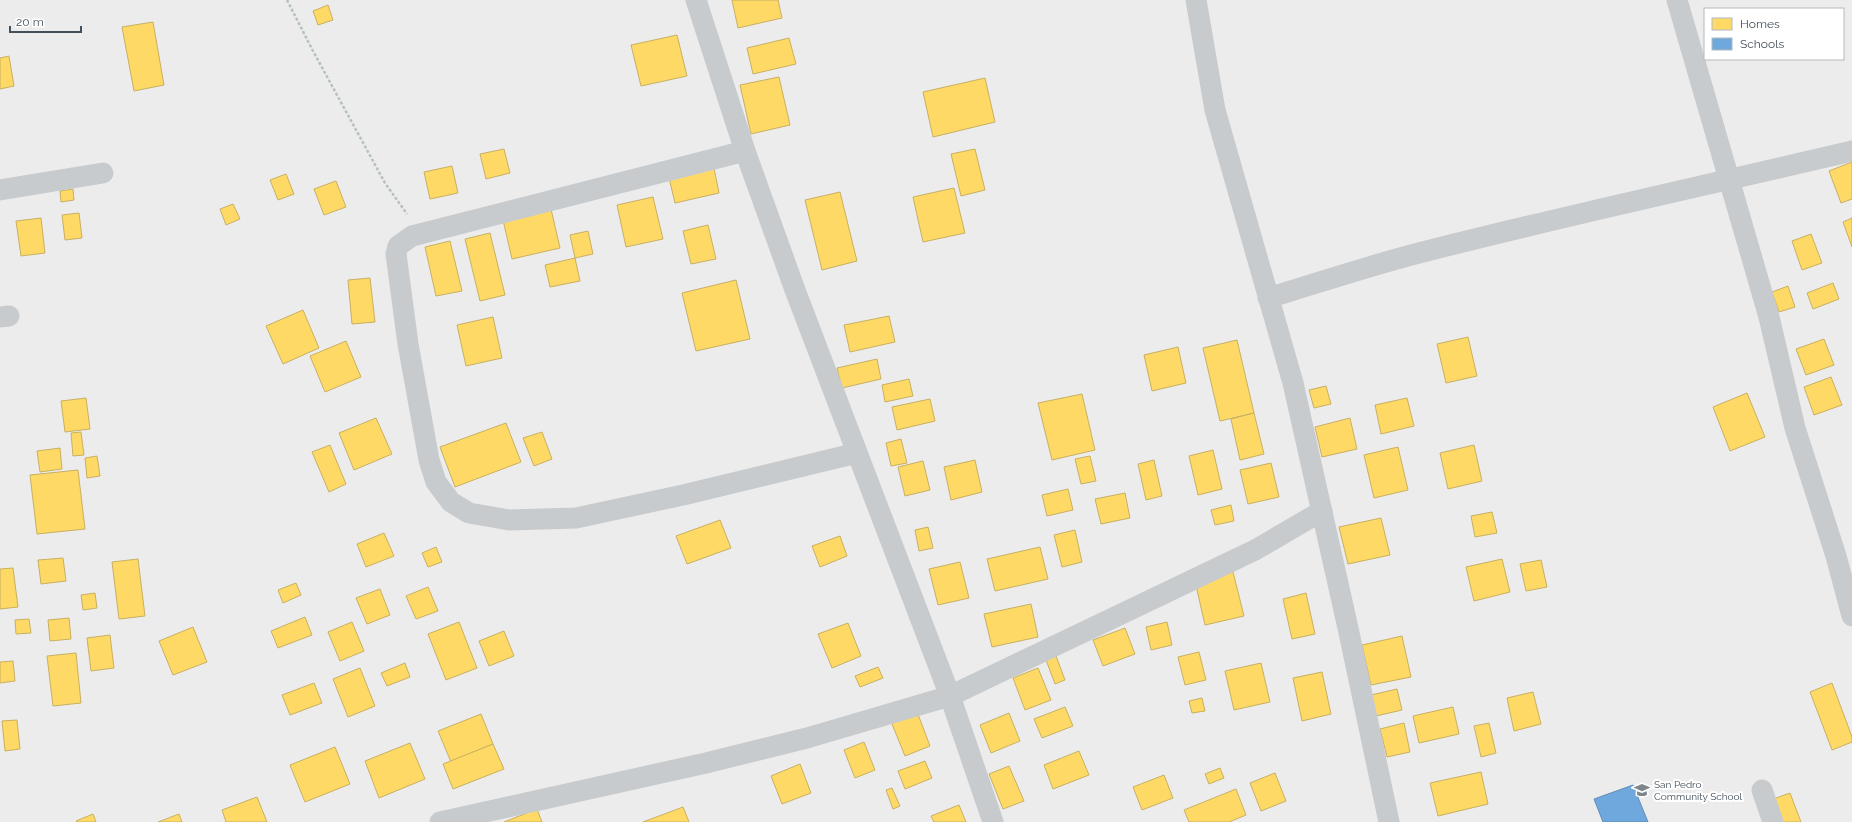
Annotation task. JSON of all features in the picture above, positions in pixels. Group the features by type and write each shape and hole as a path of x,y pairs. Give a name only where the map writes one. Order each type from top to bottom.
{"street":[{"path":"696,0 745,151 857,453 950,696 993,822"},
{"path":"1196,0 1215,110 1293,383 1389,822"},
{"path":"1677,0 1769,318 1795,428 1836,556 1852,616"},
{"path":"745,151 420,234 405,240 398,246 396,254 408,344 429,460 436,482 451,502 469,513 509,520 576,518 683,495 857,453"},
{"path":"1268,298 1417,253 1662,194 1852,151"},
{"path":"0,190 103,173"},
{"path":"440,822 706,763 807,738 950,696 1255,550 1322,511"},
{"path":"1762,790 1773,822"}],"path":[{"path":"287,0 385,183 420,234"}],"building: Homes":[{"path":"732,0 778,0 782,18 738,28"},
{"path":"328,5 333,20 318,25 313,11"},
{"path":"153,22 164,85 134,91 122,27"},
{"path":"677,35 687,76 641,86 631,45"},
{"path":"789,38 796,64 753,74 747,48"},
{"path":"9,56 14,86 0,89 0,58"},
{"path":"779,77 790,125 751,134 740,85"},
{"path":"985,78 995,122 933,137 923,92"},
{"path":"504,149 510,173 486,179 480,154"},
{"path":"975,149 985,190 961,196 951,154"},
{"path":"1852,162 1852,199 1841,203 1829,171"},
{"path":"452,166 458,193 430,199 424,172"},
{"path":"714,168 719,193 675,203 669,178"},
{"path":"286,174 294,194 278,200 270,180"},
{"path":"336,181 346,207 324,215 314,189"},
{"path":"954,188 965,233 923,242 913,197"},
{"path":"73,189 74,200 61,202 60,191"},
{"path":"840,192 857,261 822,270 805,200"},
{"path":"653,197 663,239 626,247 617,205"},
{"path":"233,204 240,219 226,225 220,209"},
{"path":"551,209 560,248 512,259 503,220"},
{"path":"79,213 82,238 65,240 62,215"},
{"path":"41,218 45,253 21,256 16,221"},
{"path":"1852,218 1852,247 1843,222"},
{"path":"708,225 716,259 691,264 683,231"},
{"path":"588,231 593,254 575,258 570,235"},
{"path":"490,233 505,295 480,301 465,239"},
{"path":"1811,234 1822,263 1802,270 1792,241"},
{"path":"450,241 462,291 436,296 425,247"},
{"path":"575,258 580,281 550,287 545,265"},
{"path":"370,278 375,322 352,324 348,280"},
{"path":"736,280 750,339 696,351 682,293"},
{"path":"1833,283 1839,299 1813,309 1807,293"},
{"path":"1788,286 1795,307 1779,312 1772,292"},
{"path":"303,310 319,348 283,364 266,326"},
{"path":"889,316 895,342 850,352 844,325"},
{"path":"493,317 502,358 466,366 457,325"},
{"path":"1468,337 1477,376 1446,383 1437,344"},
{"path":"1824,339 1834,365 1806,375 1796,349"},
{"path":"1237,340 1254,413 1220,421 1203,348"},
{"path":"346,341 361,377 325,392 310,356"},
{"path":"1178,347 1186,383 1152,391 1144,355"},
{"path":"877,359 881,379 842,388 837,368"},
{"path":"1831,377 1842,405 1814,415 1804,387"},
{"path":"909,379 913,396 885,402 882,385"},
{"path":"1326,386 1331,404 1314,408 1309,390"},
{"path":"1747,393 1765,437 1730,451 1713,407"},
{"path":"1082,394 1095,450 1052,460 1038,403"},
{"path":"86,398 90,429 65,432 61,401"},
{"path":"1407,398 1414,426 1381,434 1375,405"},
{"path":"930,399 935,421 897,430 892,407"},
{"path":"1254,413 1264,454 1240,460 1231,419"},
{"path":"376,418 392,454 354,470 339,433"},
{"path":"1350,418 1357,449 1322,457 1315,427"},
{"path":"506,423 521,462 455,487 440,447"},
{"path":"81,432 84,455 73,456 71,433"},
{"path":"542,432 552,459 534,466 523,438"},
{"path":"901,439 907,463 891,466 886,443"},
{"path":"330,445 346,484 329,492 312,452"},
{"path":"1474,445 1482,481 1448,489 1440,453"},
{"path":"1398,447 1408,490 1374,498 1364,455"},
{"path":"60,448 62,469 40,472 37,451"},
{"path":"1213,450 1222,489 1198,495 1189,456"},
{"path":"97,456 100,476 87,478 85,458"},
{"path":"1090,456 1096,481 1081,484 1075,459"},
{"path":"975,460 982,492 951,500 944,467"},
{"path":"1154,460 1162,496 1146,500 1138,464"},
{"path":"923,461 930,490 905,496 898,467"},
{"path":"1271,463 1279,497 1248,504 1240,470"},
{"path":"78,470 85,529 37,534 30,475"},
{"path":"1068,489 1073,510 1047,516 1042,495"},
{"path":"1125,493 1130,518 1101,524 1095,499"},
{"path":"1231,505 1234,521 1215,525 1211,510"},
{"path":"1492,512 1497,533 1475,537 1471,516"},
{"path":"1381,518 1390,555 1348,564 1339,527"},
{"path":"720,520 731,548 687,564 676,536"},
{"path":"928,527 933,548 919,551 915,530"},
{"path":"1075,530 1082,562 1062,567 1054,535"},
{"path":"384,533 394,556 366,567 357,544"},
{"path":"840,536 847,556 820,567 812,546"},
{"path":"436,547 442,562 428,567 422,553"},
{"path":"1040,547 1048,579 995,591 987,559"},
{"path":"63,558 66,581 41,584 38,560"},
{"path":"138,559 145,616 119,619 112,562"},
{"path":"1502,559 1510,592 1474,601 1466,567"},
{"path":"1541,560 1547,587 1526,591 1520,564"},
{"path":"960,562 969,598 938,605 929,569"},
{"path":"13,568 18,607 0,609 0,569"},
{"path":"1233,572 1244,616 1205,625 1195,581"},
{"path":"296,583 301,595 283,603 278,590"},
{"path":"428,587 438,611 416,619 406,596"},
{"path":"380,589 390,615 367,624 356,598"},
{"path":"95,593 97,608 83,610 81,595"},
{"path":"1306,593 1315,634 1292,639 1283,599"},
{"path":"1031,604 1038,637 992,647 984,614"},
{"path":"305,617 312,635 278,648 271,631"},
{"path":"69,618 71,639 50,641 48,620"},
{"path":"29,619 31,633 16,634 15,620"},
{"path":"352,622 364,651 340,661 328,632"},
{"path":"459,622 477,668 446,680 428,634"},
{"path":"1167,622 1172,645 1151,650 1146,627"},
{"path":"848,623 861,656 832,668 818,634"},
{"path":"193,627 207,662 173,675 159,641"},
{"path":"1125,628 1135,654 1103,666 1093,640"},
{"path":"504,631 514,656 489,666 479,641"},
{"path":"110,635 114,668 91,671 87,638"},
{"path":"1402,636 1411,677 1371,685 1362,645"},
{"path":"1199,652 1206,680 1185,685 1178,657"},
{"path":"76,653 81,703 53,706 47,656"},
{"path":"1056,656 1065,680 1055,684 1046,660"},
{"path":"13,661 15,681 0,683 0,662"},
{"path":"405,663 410,677 387,686 381,673"},
{"path":"1261,663 1270,702 1234,710 1225,671"},
{"path":"878,667 883,678 860,687 855,676"},
{"path":"360,668 375,706 348,717 333,679"},
{"path":"1038,668 1051,700 1025,710 1013,678"},
{"path":"1322,672 1331,714 1302,721 1293,678"},
{"path":"314,683 322,703 290,715 282,695"},
{"path":"1832,683 1852,737 1852,742 1832,750 1810,692"},
{"path":"1397,689 1402,710 1376,716 1371,695"},
{"path":"1533,692 1541,724 1514,731 1507,698"},
{"path":"1202,698 1205,711 1192,713 1189,701"},
{"path":"1065,707 1073,726 1042,738 1034,719"},
{"path":"1453,707 1459,734 1419,743 1413,716"},
{"path":"916,709 930,746 905,756 890,719"},
{"path":"1009,713 1020,741 991,753 980,725"},
{"path":"481,714 493,744 451,762 438,731"},
{"path":"17,720 20,749 5,751 2,721"},
{"path":"1404,723 1410,752 1387,757 1380,729"},
{"path":"1489,723 1496,753 1481,757 1474,726"},
{"path":"864,742 875,770 855,778 844,750"},
{"path":"410,743 425,779 379,798 365,761"},
{"path":"493,744 504,769 453,789 443,764"},
{"path":"335,747 350,784 305,802 290,765"},
{"path":"1079,751 1089,775 1053,789 1044,765"},
{"path":"925,761 932,778 905,789 898,771"},
{"path":"800,764 811,793 782,804 771,776"},
{"path":"1009,766 1024,801 1003,809 989,774"},
{"path":"1220,768 1224,778 1209,784 1205,774"},
{"path":"1481,772 1488,804 1438,816 1430,783"},
{"path":"1275,773 1286,801 1261,811 1250,783"},
{"path":"1164,775 1173,798 1142,810 1133,787"},
{"path":"892,788 900,806 893,809 886,790"},
{"path":"1236,789 1246,815 1229,822 1189,822 1184,810"},
{"path":"1790,793 1801,822 1776,822 1768,801"},
{"path":"257,797 267,822 226,822 222,810"},
{"path":"959,805 966,822 934,822 931,816"},
{"path":"683,807 689,822 643,822"},
{"path":"537,809 542,822 504,822"},
{"path":"93,814 96,822 76,821"},
{"path":"179,814 182,822 158,822"}],"building: Schools":[{"path":"1633,785 1648,822 1603,822 1594,799"}],"place":[{"name":"San Pedro Community School","path":"1642,790"}]}
